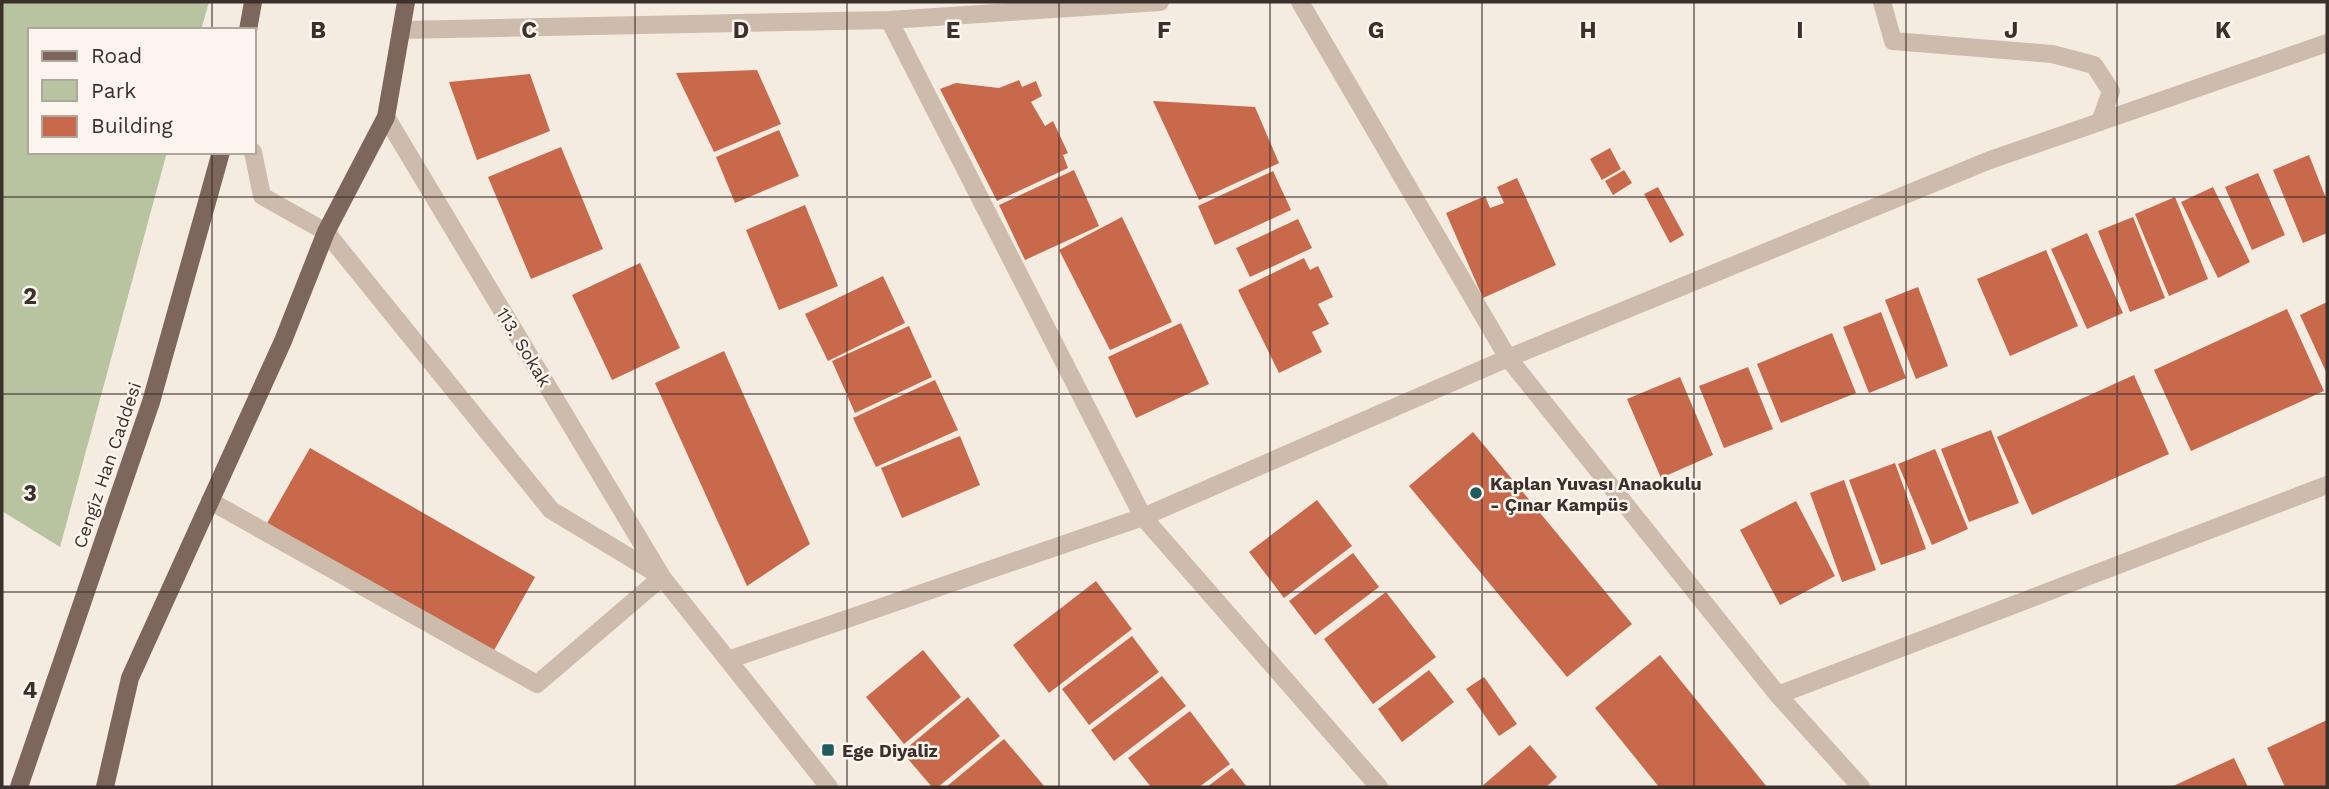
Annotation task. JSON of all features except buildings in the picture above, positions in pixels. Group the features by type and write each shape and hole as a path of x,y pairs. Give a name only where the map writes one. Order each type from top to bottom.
{"main road":[{"path":"248,28 253,2"},
{"path":"105,787 130,678 283,341 326,232 386,117 406,2"},
{"name":"Cengiz Han Caddesi","path":"19,787 152,401 220,154"}],"street":[{"path":"401,30 889,20 1160,2"},
{"path":"1300,2 1508,358 1778,695 1861,787"},
{"path":"1882,2 1894,41 2052,54 2094,65 2111,91 2101,122"},
{"path":"889,20 1143,517 1379,787"},
{"path":"728,660 1143,517 1508,358 1990,160 2327,43"},
{"name":"113. Sokak","path":"386,117 662,577 828,787"},
{"path":"253,154 262,196 326,232"},
{"name":"113. Sokak","path":"326,232 551,510 662,577"},
{"path":"1778,695 2327,485"},
{"path":"210,501 537,684 662,577"}],"green space":[{"path":"2,2 209,2 202,28 28,28 28,154 166,154 60,547 2,511"}],"place":[{"name":"Kaplan Yuvası Anaokulu - Çınar Kampüs","path":"1476,493"},
{"name":"Ege Diyaliz","path":"828,750"}]}
